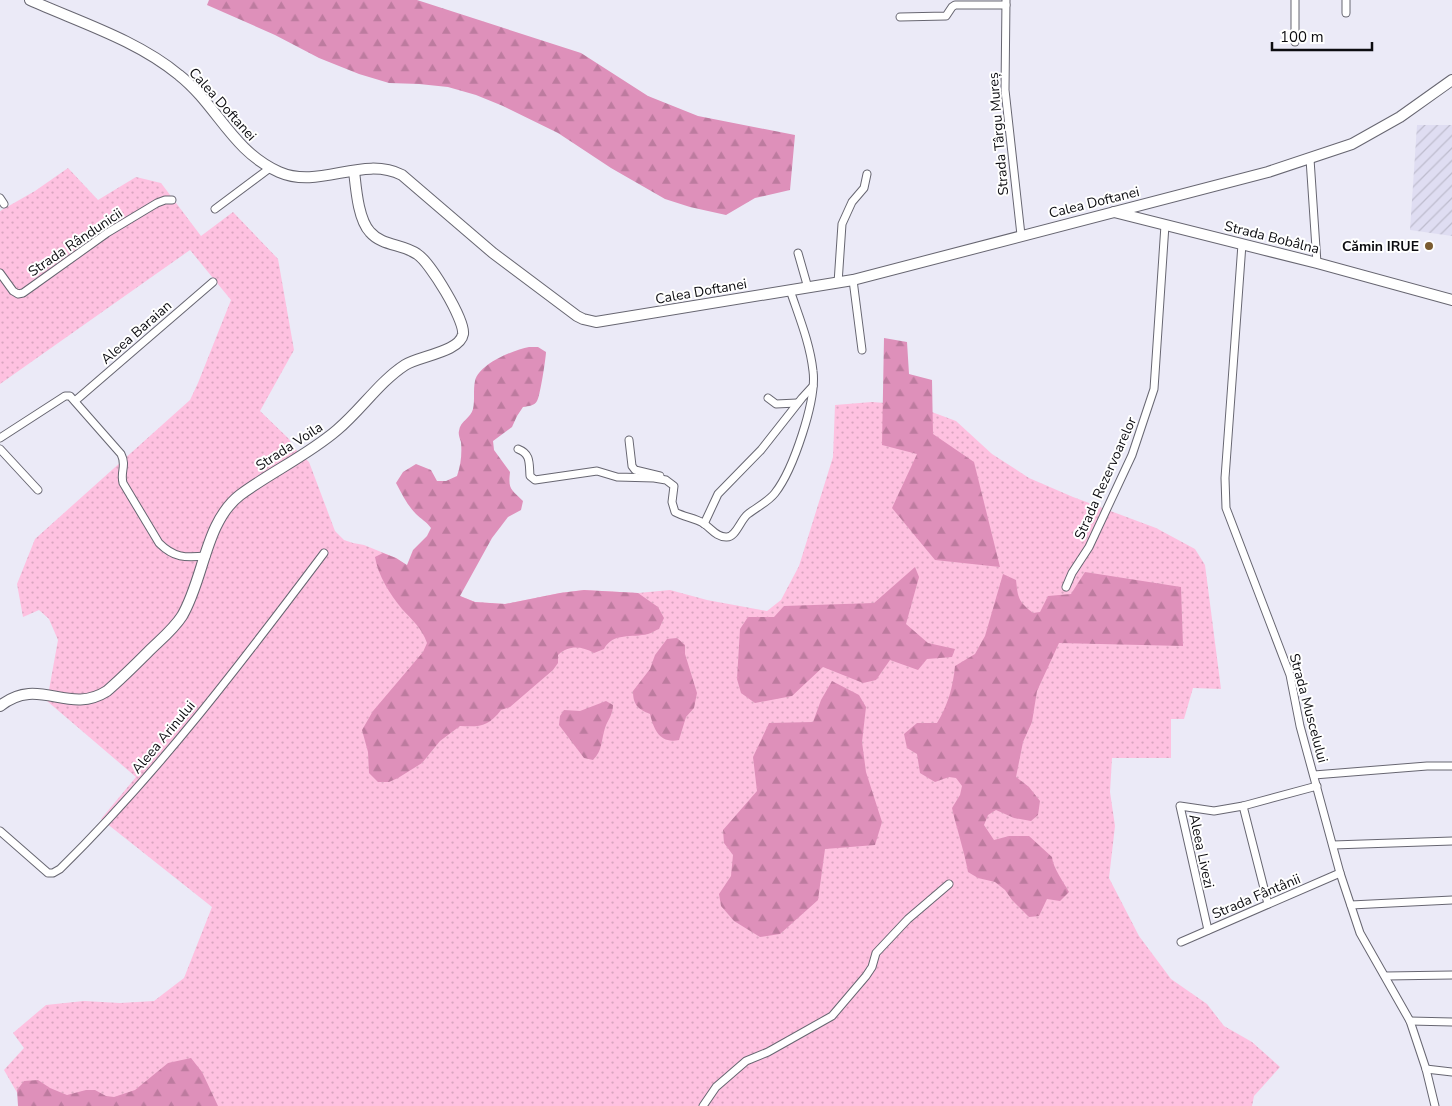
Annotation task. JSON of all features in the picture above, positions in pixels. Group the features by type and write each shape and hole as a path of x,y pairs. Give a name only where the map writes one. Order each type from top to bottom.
{"main road":[{"name":"Calea Doftanei","path":"30,0 128,43 168,66 194,89 240,145 270,168 287,175 306,178 369,168 383,168 402,175 493,253 560,304 584,320 596,322 852,280 1268,172 1352,144 1400,117 1452,80"},
{"name":"Strada Voila","path":"1,704 28,693 77,700 99,696 107,690 170,631 182,616 220,517 230,503 336,431 382,384 407,364 449,349 461,339 463,328 460,318 424,259 413,251 378,238 366,227 354,171"},
{"name":"Strada Bobâlna","path":"1113,212 1317,263 1452,300"}],"street":[{"path":"1295,0 1295,42"},
{"path":"1346,0 1346,13"},
{"path":"900,17 946,16 955,5 1006,2"},
{"name":"Strada Târgu Mureș","path":"1006,2 1005,90 1021,235"},
{"path":"1310,159 1317,263"},
{"path":"215,208 270,168"},
{"path":"838,283 842,224 852,202 864,188 867,174"},
{"name":"Strada Rândunicii","path":"0,273 13,291 18,294 23,293 107,233 157,203 172,200"},
{"name":"Strada Rezervoarelor","path":"1066,587 1072,573 1089,547 1132,455 1154,389 1165,224"},
{"name":"Strada Muscelului","path":"1242,244 1225,478 1226,508 1290,675 1300,726 1340,873 1360,933 1410,1021 1426,1070 1435,1106"},
{"path":"798,253 808,288"},
{"path":"852,280 862,350"},
{"name":"Aleea Baraian","path":"75,401 213,282"},
{"path":"629,440 632,466 635,470 658,475 674,486 672,502 675,512 704,524 720,536 732,536 745,516 766,502 784,479 810,407 813,386 812,360 790,290"},
{"path":"704,524 718,494 761,450 813,386"},
{"path":"0,438 65,396 70,396 120,454 125,463 122,474 123,483 159,543 167,551 176,555 206,556"},
{"path":"768,398 776,404 798,403"},
{"path":"0,449 38,490"},
{"path":"518,449 524,451 529,457 530,476 535,480 596,471 617,477 666,480"},
{"name":"Aleea Arinului","path":"0,831 48,873 53,874 60,869 159,762 249,651 324,553"},
{"path":"1314,775 1427,766 1452,766"},
{"path":"1268,904 1243,806 1317,786"},
{"name":"Aleea Livezi","path":"1208,930 1180,806 1214,811 1243,806"},
{"path":"1333,845 1452,841"},
{"name":"Strada Fântânii","path":"1181,942 1340,873"},
{"path":"703,1106 716,1087 746,1061 768,1052 832,1016 866,976 872,967 876,953 908,919 949,884"},
{"path":"1351,905 1452,900"},
{"path":"1386,976 1452,974"},
{"path":"1410,1021 1452,1022"},
{"path":"1426,1070 1452,1072"}],"shaded area":[{"path":"1417,125 1452,125 1452,236 1410,230"},
{"path":"68,168 98,200 136,177 161,183 201,236 233,212 278,259 294,350 260,411 289,439 294,448 309,462 335,531 344,540 364,545 396,558 445,590 475,602 505,604 584,590 638,593 670,590 707,600 767,611 781,600 799,566 833,457 835,405 872,402 913,405 956,421 992,454 1029,478 1073,497 1156,528 1195,549 1205,565 1221,689 1193,688 1184,719 1171,719 1171,758 1112,758 1110,792 1115,826 1109,878 1139,936 1171,979 1207,1004 1224,1026 1252,1042 1280,1067 1254,1096 1252,1106 23,1106 4,1070 24,1048 13,1033 46,1005 84,1001 120,1003 154,1001 184,978 212,907 101,819 136,777 47,701 58,640 49,619 39,610 23,617 17,584 35,539 190,400 231,300 190,250 0,384 0,211 35,191"}],"green space":[{"path":"209,0 417,0 581,53 648,96 698,116 795,135 790,190 755,198 726,215 665,199 611,168 558,133 503,106 476,95 448,87 389,83 359,74 319,58 275,35 207,5"},
{"path":"884,338 907,342 909,374 932,380 933,434 974,462 1000,567 935,560 892,508 917,454 882,445"},
{"path":"538,347 546,352 538,398 533,405 523,407 512,427 493,441 494,450 510,472 511,489 523,501 521,510 508,517 492,538 460,596 475,602 505,604 584,590 638,593 658,607 664,618 659,629 648,634 612,640 604,649 594,653 584,649 566,649 558,655 558,663 553,670 510,707 501,710 488,723 478,726 460,726 440,741 422,763 389,782 378,782 369,773 368,752 362,730 373,711 423,652 427,643 420,629 389,591 379,571 375,557 383,553 407,565 413,550 427,536 431,528 410,507 396,483 403,472 416,464 431,470 437,481 446,481 457,476 461,455 459,431 461,425 473,409 474,384 478,375 497,359 514,351"},
{"path":"915,567 919,577 906,624 928,643 955,649 952,657 927,659 918,670 890,660 876,680 863,683 823,667 792,696 755,703 741,693 737,679 740,629 748,617 774,617 784,606 874,603"},
{"path":"1085,572 1181,587 1183,646 1059,643 1037,691 1032,722 1023,742 1016,777 1029,787 1040,801 1038,815 1031,821 1014,818 996,810 988,815 984,825 994,840 1009,836 1029,836 1052,857 1056,870 1069,892 1060,901 1047,899 1039,916 1029,917 1005,890 995,882 978,878 968,872 952,808 960,795 962,786 956,778 949,777 935,782 920,773 917,754 907,748 904,734 917,723 937,723 949,696 955,666 975,654 985,636 1003,574 1016,580 1020,599 1033,613 1040,612 1048,596 1071,594"},
{"path":"677,638 685,645 685,654 697,693 694,708 686,717 679,740 672,741 663,738 659,734 650,714 639,708 635,703 633,691 650,669 655,655 667,639"},
{"path":"832,681 859,695 866,707 862,742 866,772 882,822 875,845 825,849 818,900 780,934 760,937 734,921 721,906 719,894 731,876 733,855 724,843 723,830 757,791 753,757 769,723 813,722 821,700"},
{"path":"606,701 613,705 613,708 605,728 600,749 593,760 584,758 559,725 560,716 564,710 580,711"},
{"path":"191,1058 202,1072 218,1106 18,1106 17,1090 24,1081 38,1080 50,1088 67,1095 86,1090 95,1090 106,1096 114,1097 135,1090 168,1063"}],"place":[{"name":"Cămin IRUE","path":"1429,246"}]}
